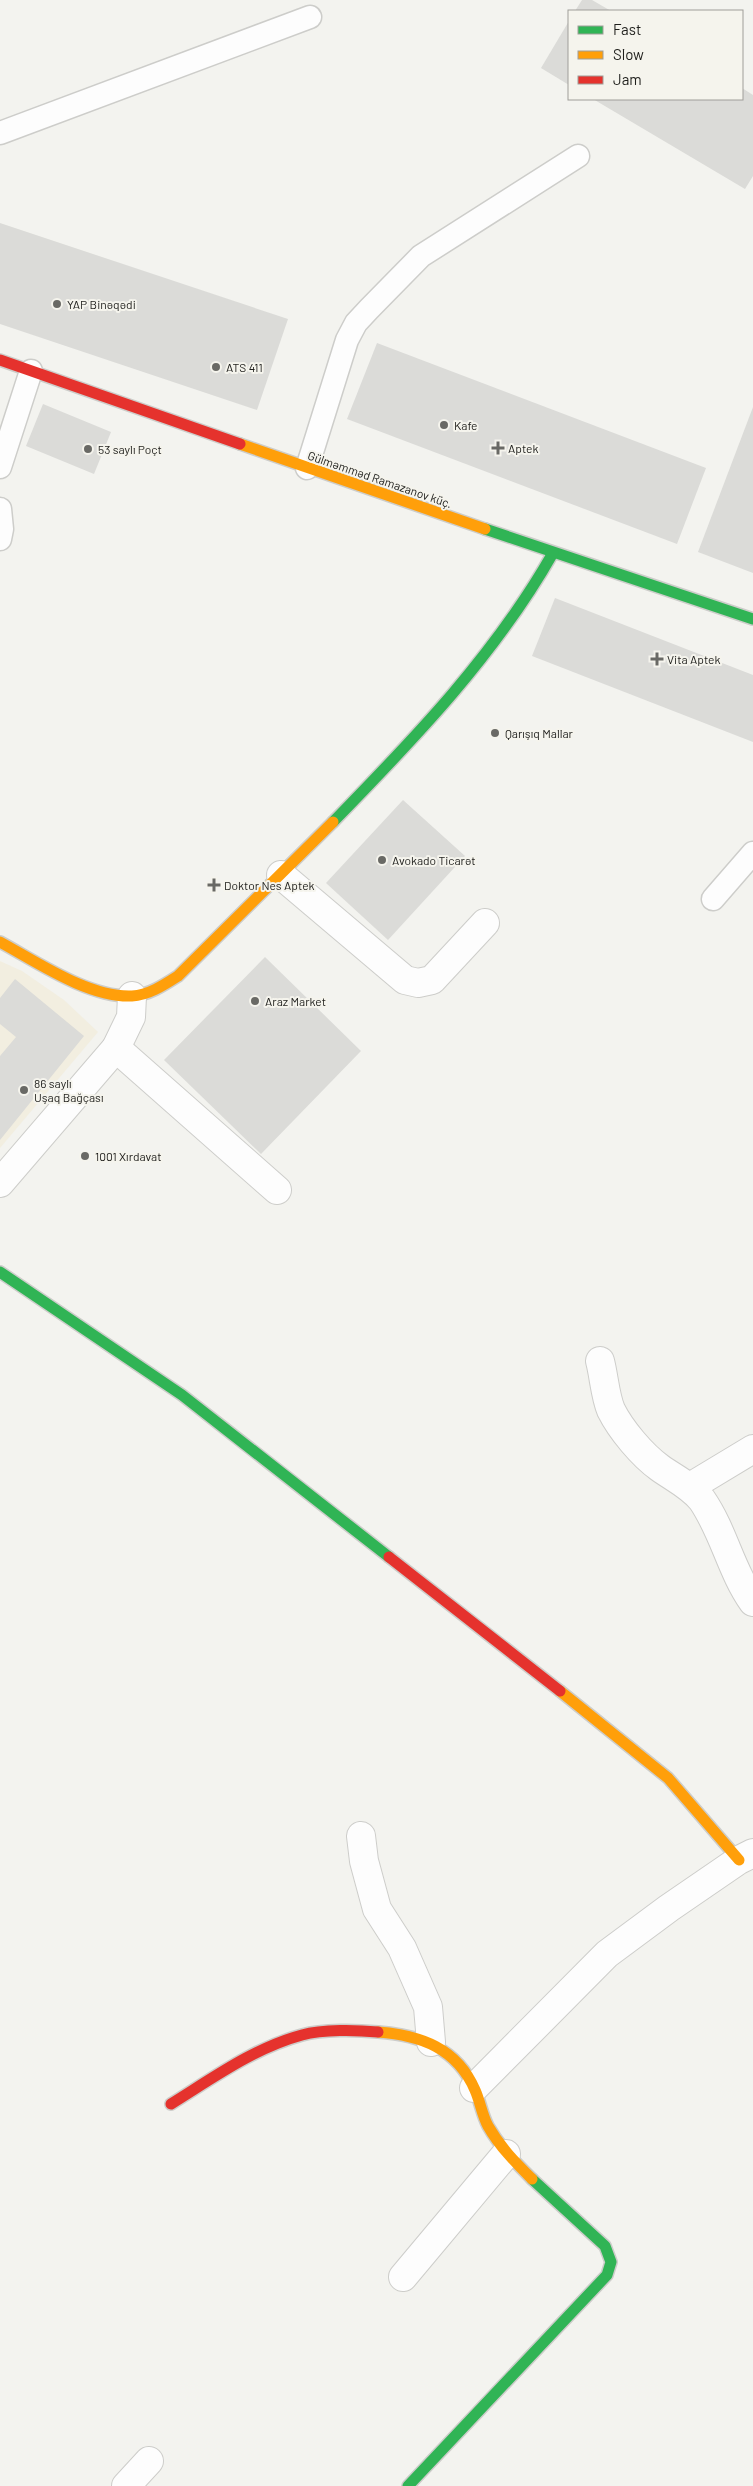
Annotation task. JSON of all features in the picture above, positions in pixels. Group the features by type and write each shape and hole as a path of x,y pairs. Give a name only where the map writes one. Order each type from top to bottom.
{"street":[{"name":"Gülməmməd Ramazanov küç.","path":"0,360 553,553 753,619"},
{"path":"0,942 87,986 112,994 132,996 160,988 178,976 281,876 427,725 493,646 528,595 553,553"},
{"path":"281,876 405,980 418,983 432,980 484,923"},
{"path":"0,1183 116,1048 131,1017 132,996"},
{"path":"116,1048 277,1190"},
{"path":"0,1272 182,1395 624,1741 668,1778 746,1856 607,1954 474,2088"},
{"path":"600,1362 611,1409 630,1438 658,1466 690,1487 701,1499 714,1520 732,1566 753,1602"},
{"path":"690,1487 753,1449"},
{"path":"361,1836 364,1861 377,1909 402,1948 428,2007 431,2042"},
{"path":"171,2104 257,2051 304,2034 361,2030 407,2034 431,2042 460,2066 474,2088 487,2124 506,2154 605,2246 611,2262 607,2275 408,2486"},
{"path":"403,2277 506,2154"},
{"path":"126,2486 149,2461"}],"lane":[{"path":"0,133 310,17"},
{"path":"307,468 347,340 356,323 421,256 578,156"},
{"path":"0,467 31,372"},
{"path":"0,509 2,529 0,539"},
{"path":"713,898 753,854"}],"shaded area":[{"name":"86 saylı Uşaq Bağçası","path":"0,961 22,971 64,1000 98,1032 0,1148"}],"building":[{"path":"582,0 592,0 609,10 576,10"},
{"path":"568,23 568,84 541,68"},
{"path":"743,89 753,95 753,176 745,189 595,100 743,100"},
{"path":"0,223 288,319 257,410 0,324"},
{"path":"377,343 706,468 677,544 347,419"},
{"path":"43,404 111,432 94,474 26,446"},
{"path":"753,407 753,573 698,552"},
{"path":"555,598 753,675 753,742 532,656"},
{"path":"403,800 465,856 388,940 326,883"},
{"path":"265,957 361,1051 261,1154 164,1060"},
{"name":"86 saylı Uşaq Bağçası","path":"15,979 84,1036 0,1140 0,1056 16,1037 0,1024 0,998"}],"traffic: fast":[{"path":"485,529 753,619"},
{"path":"333,822 394,759 480,661 506,626 553,553"},
{"path":"0,1272 182,1395 389,1557"},
{"path":"408,2486 607,2275 611,2262 605,2246 532,2179"}],"traffic: slow":[{"path":"240,444 485,529"},
{"path":"0,942 64,977 98,991 132,996 150,992 178,976 333,822"},
{"path":"560,1691 668,1778 739,1860"},
{"path":"378,2032 408,2036 436,2046 458,2064 475,2090 486,2122 493,2134 508,2154 532,2179"}],"traffic: jam":[{"path":"0,360 240,444"},
{"path":"389,1557 560,1691"},
{"path":"171,2104 234,2065 284,2041 302,2035 330,2031 378,2032"}],"place":[{"name":"YAP Binəqədi","path":"57,304"},
{"name":"ATS 411","path":"216,367"},
{"name":"Kafe","path":"444,425"},
{"name":"Aptek","path":"498,448"},
{"name":"53 saylı Poçt","path":"88,449"},
{"name":"Vita Aptek","path":"657,659"},
{"name":"Qarışıq Mallar","path":"495,733"},
{"name":"Avokado Ticarət","path":"382,860"},
{"name":"Doktor Nes Aptek","path":"214,885"},
{"name":"Araz Market","path":"255,1001"},
{"name":"86 saylı Uşaq Bağçası","path":"24,1090"},
{"name":"1001 Xırdavat","path":"85,1156"}]}
